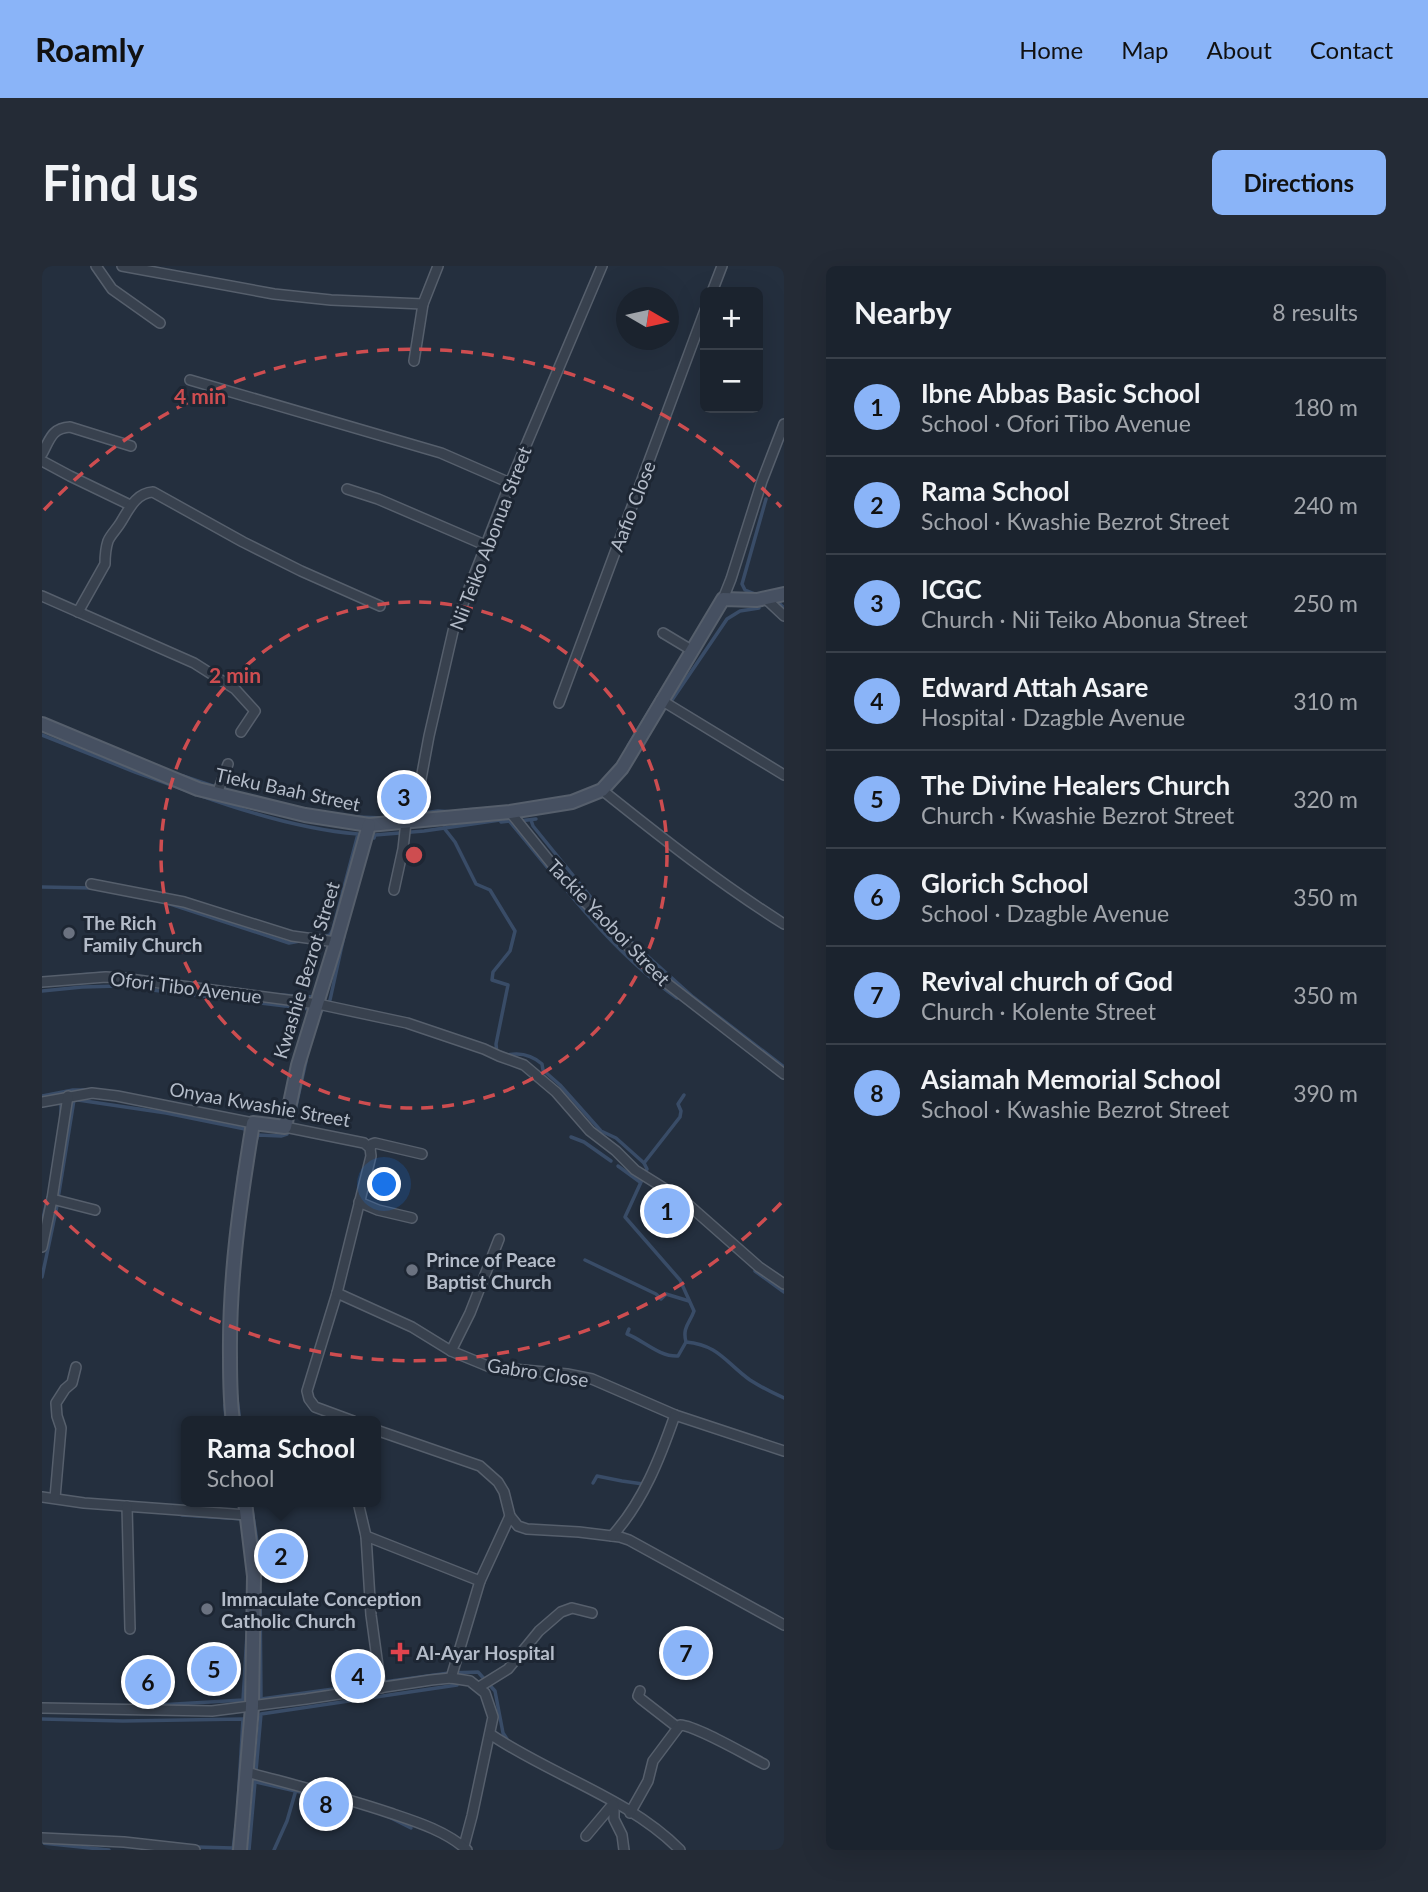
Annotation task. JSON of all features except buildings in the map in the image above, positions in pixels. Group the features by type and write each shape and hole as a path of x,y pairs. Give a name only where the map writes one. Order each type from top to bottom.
{"street":[{"path":"96,266 112,289 160,323"},
{"path":"122,266 274,294 331,300 423,304"},
{"path":"414,361 423,304 438,266"},
{"name":"Nii Teiko Abonua Street","path":"394,890 454,627 510,483 602,266"},
{"path":"714,287 722,266"},
{"name":"Aafio Close","path":"559,703 700,323"},
{"path":"190,380 441,453 510,483"},
{"path":"784,424 723,599 766,599 784,594"},
{"path":"42,454 54,432 63,427 131,446"},
{"path":"42,461 130,505"},
{"path":"347,489 378,499 485,545"},
{"path":"78,612 105,564 104,554 109,538 130,505 146,492 153,492 243,542 380,606"},
{"path":"42,596 194,663 235,689 255,711 241,732"},
{"name":"Tieku Baah Street","path":"42,724 198,789 305,816 369,825 510,812 572,802 602,790 622,768 723,599"},
{"path":"766,599 784,616"},
{"path":"663,633 693,651"},
{"path":"662,699 784,775"},
{"path":"218,794 228,764"},
{"path":"602,790 665,842 784,924"},
{"name":"Tackie Yaoboi Street","path":"510,812 568,884 655,974 784,1074"},
{"name":"Kwashie Bezrot Street","path":"285,1127 298,1065 369,825"},
{"path":"91,884 184,902 292,936 336,942"},
{"name":"Ofori Tibo Avenue","path":"42,982 122,978 318,1004 407,1023 524,1065 564,1101 584,1125 644,1176 692,1208 784,1284"},
{"name":"Onyaa Kwashie Street","path":"42,1102 92,1093 117,1096 364,1143 370,1148 371,1156 337,1293 307,1391 315,1406 340,1416"},
{"path":"42,1247 68,1096"},
{"path":"232,1416 230,1322 239,1209 253,1123"},
{"path":"370,1148 375,1143 422,1154"},
{"path":"52,1199 95,1210"},
{"path":"359,1202 378,1210 412,1218"},
{"path":"451,1351 472,1308 499,1239"},
{"name":"Gabro Close","path":"337,1293 412,1328 451,1351 490,1367 592,1379 675,1415 784,1451"},
{"path":"55,1499 61,1428 57,1403 72,1383 76,1367"},
{"path":"612,1536 634,1505 660,1457 675,1415"},
{"path":"381,1432 480,1466 498,1482 504,1492 510,1516 518,1525 527,1529 579,1532 629,1540 784,1625"},
{"path":"42,1497 127,1506 181,1507"},
{"path":"127,1506 130,1629"},
{"path":"186,1507 246,1508 254,1576 252,1707 240,1850"},
{"path":"359,1507 366,1536 371,1615 381,1688"},
{"path":"451,1678 480,1581 510,1516"},
{"path":"366,1536 480,1581"},
{"path":"479,1688 508,1669 539,1631 561,1612 572,1608 592,1613"},
{"path":"42,1708 212,1711 451,1678 470,1681 479,1688 486,1695 493,1717 466,1848 426,1826 374,1807 246,1772"},
{"path":"640,1690 638,1696 677,1727"},
{"path":"630,1812 648,1781 653,1761 677,1727 684,1725 764,1764"},
{"path":"490,1734 512,1749 590,1788 630,1812 680,1850"},
{"path":"586,1836 614,1803"},
{"path":"614,1803 614,1819 622,1835 624,1850"},
{"path":"42,1838 124,1842 195,1850"}],"waterway":[{"path":"755,594 745,590 742,584 766,499"},
{"path":"780,604 784,608"},
{"path":"672,700 727,619 740,611 759,608"},
{"path":"628,746 660,693"},
{"path":"42,735 188,791"},
{"path":"183,776 213,786"},
{"path":"199,795 277,819 319,829 358,834 333,929 330,935 324,937"},
{"path":"464,810 495,808"},
{"path":"402,816 438,811 453,812"},
{"path":"357,817 384,818"},
{"path":"519,821 536,819"},
{"path":"374,838 375,835 500,820 511,821"},
{"path":"531,820 533,826 625,936 693,997 784,1067"},
{"path":"510,822 609,938 653,980 677,998"},
{"path":"444,828 455,842 476,884 490,890 515,931 510,951 493,972 492,980 508,985 496,1044 497,1054"},
{"path":"42,887 92,888"},
{"path":"161,901 289,943 300,941"},
{"path":"319,1014 330,1000 344,936"},
{"path":"79,975 106,973"},
{"path":"42,991 119,986 310,1009"},
{"path":"280,995 314,997"},
{"path":"507,1055 530,1056 542,1064 543,1070 601,1131 616,1138 644,1163 647,1169 625,1217 680,1280 694,1311 686,1329 686,1342 707,1347 750,1380 784,1398"},
{"path":"294,1115 306,1061"},
{"path":"42,1096 73,1090 90,1090"},
{"path":"644,1163 680,1117 678,1104 684,1095"},
{"path":"42,1277 74,1100"},
{"path":"78,1100 166,1113 245,1129 246,1133"},
{"path":"61,1102 61,1117"},
{"path":"256,1141 258,1135 281,1136 287,1134 290,1129"},
{"path":"571,1137 584,1142 611,1161"},
{"path":"618,1166 640,1182"},
{"path":"233,1220 239,1172"},
{"path":"42,1223 47,1201"},
{"path":"585,1260 656,1294 661,1299 666,1294 689,1301"},
{"path":"755,1271 784,1292"},
{"path":"629,1329 627,1334 671,1356 678,1356 686,1342"},
{"path":"236,1392 239,1416"},
{"path":"225,1405 226,1416"},
{"path":"593,1483 597,1476 643,1484"},
{"path":"251,1507 260,1576"},
{"path":"182,1515 243,1519"},
{"path":"260,1591 261,1699 449,1673 478,1672 495,1691 503,1733 507,1739"},
{"path":"142,1706 243,1700 247,1634"},
{"path":"249,1850 261,1714 457,1685"},
{"path":"42,1719 243,1719 238,1803"},
{"path":"256,1782 322,1797"},
{"path":"274,1850 287,1821 296,1790"},
{"path":"383,1814 411,1828"},
{"path":"233,1850 236,1825"},
{"path":"42,1843 109,1850"},
{"path":"197,1847 233,1848"}],"place":[{"name":"ICGC","path":"404,797"},
{"name":"The Rich Family Church","path":"69,933"},
{"name":"Ibne Abbas Basic School","path":"667,1211"},
{"name":"Prince of Peace Baptist Church","path":"412,1270"},
{"name":"Rama School","path":"281,1556"},
{"name":"Immaculate Conception Catholic Church","path":"207,1609"},
{"name":"Al-Ayar Hospital","path":"400,1652"},
{"name":"Revival church of God","path":"686,1653"},
{"name":"The Divine Healers Church","path":"214,1669"},
{"name":"Edward Attah Asare","path":"358,1676"},
{"name":"Glorich School","path":"148,1682"},
{"name":"Asiamah Memorial School","path":"326,1804"}]}
